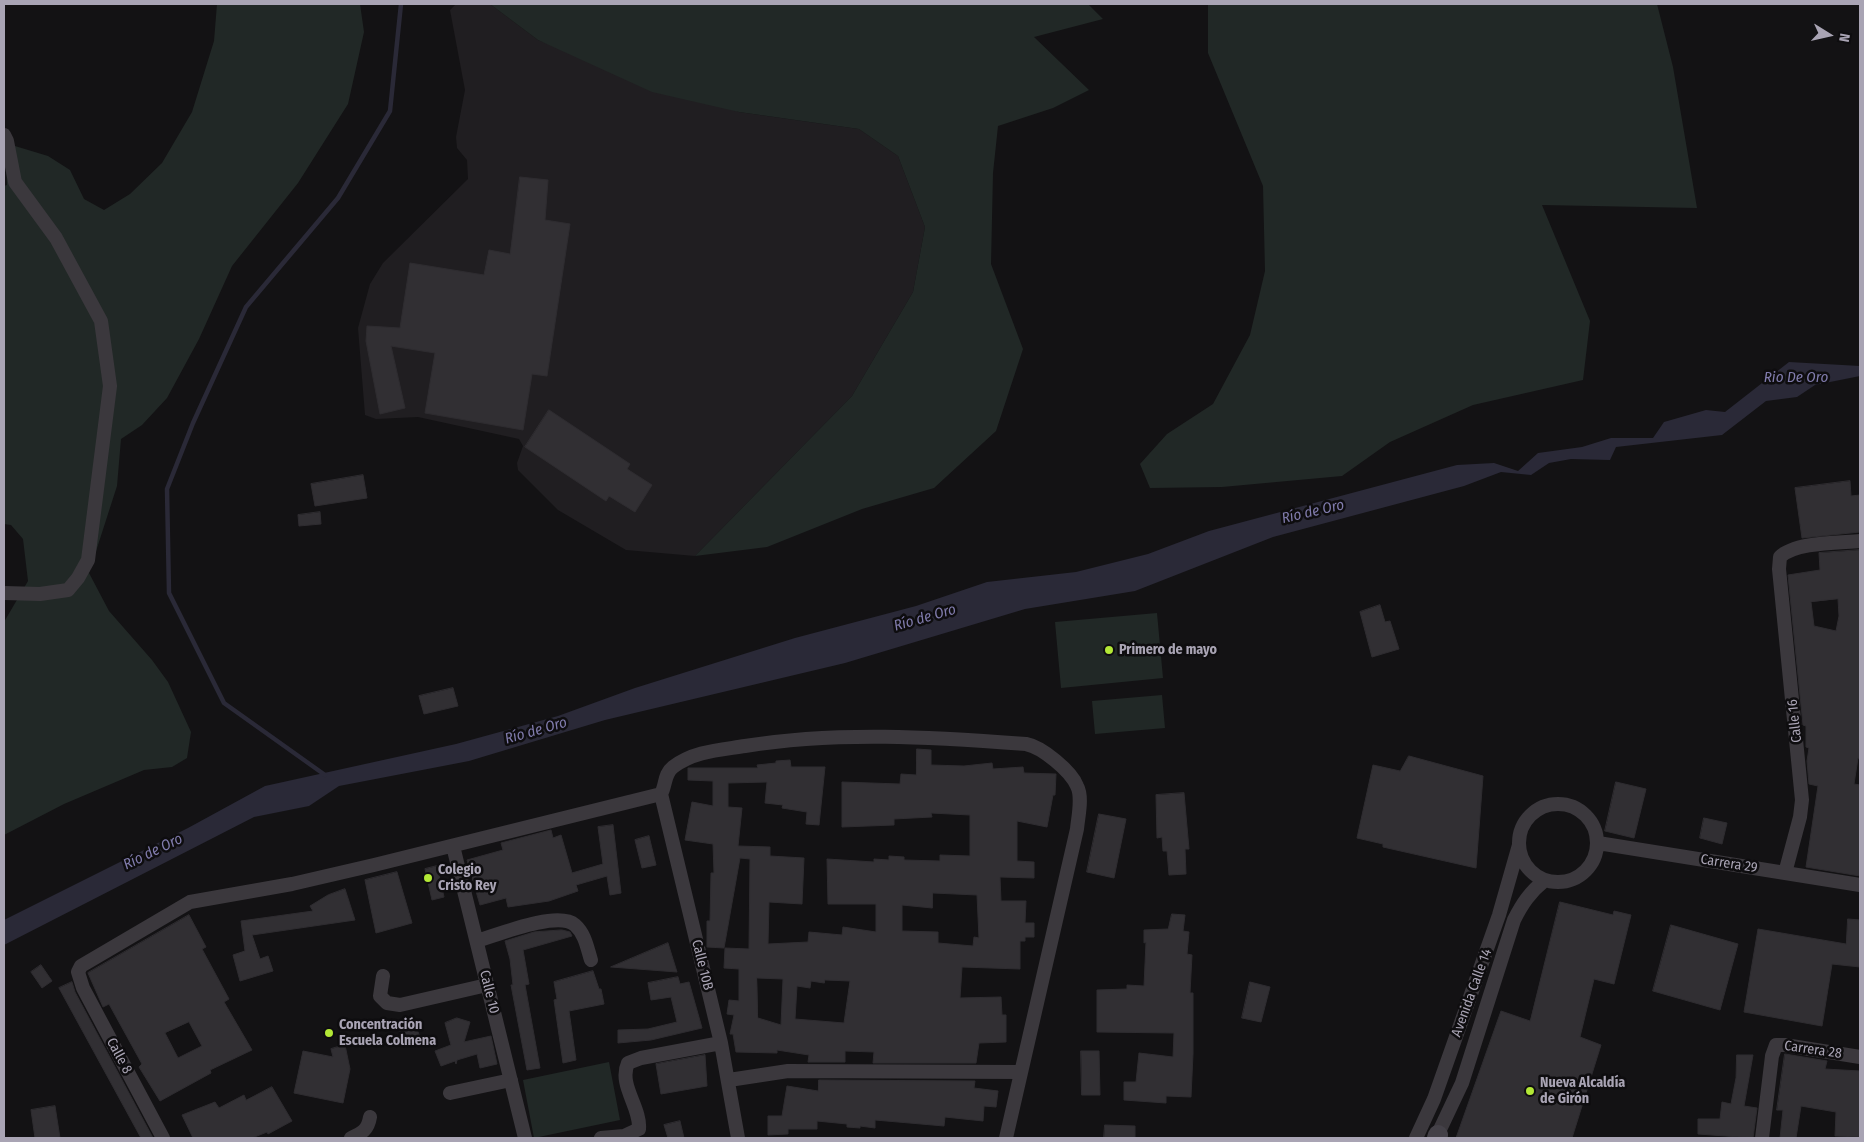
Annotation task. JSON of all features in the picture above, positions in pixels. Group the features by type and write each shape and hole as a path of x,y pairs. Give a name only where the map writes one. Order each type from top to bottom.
{"street":[{"path":"4,135 7,140 15,182 56,238 101,322 110,386 88,560 78,578 68,590 40,594 4,593"},
{"name":"Calle 16","path":"1786,873 1800,817 1802,800 1779,568 1780,557 1787,551 1860,541"},
{"path":"453,846 661,794 666,774 671,768 703,752 833,736 964,739 1035,746 1049,755 1077,785 1077,829 1006,1138"},
{"name":"Calle 10B","path":"661,794 721,1043 738,1138"},
{"path":"1563,803 1577,807 1588,816 1596,828 1598,842 1593,861 1581,875 1570,881 1558,883 1535,875 1527,867 1519,846 1520,831 1527,818 1537,809 1549,804 1563,803"},
{"name":"Carrera 29","path":"1598,842 1860,885"},
{"name":"Calle 10","path":"453,846 525,1138"},
{"name":"Calle 8","path":"163,1138 83,988 78,972 82,966 190,902 292,884 453,846"},
{"name":"Avenida Calle 14","path":"1416,1138 1434,1099 1500,915 1519,846"},
{"name":"Avenida Calle 14","path":"1437,1137 1462,1083 1514,920 1533,890 1545,880"},
{"path":"476,941 548,920 564,920 574,924 584,936 591,960"},
{"path":"382,976 379,988 380,996 387,1003 400,1005 487,985"},
{"path":"601,1138 624,1136 639,1129 640,1121 624,1076 628,1064 640,1058 721,1043"},
{"name":"Carrera 28","path":"1762,1138 1772,1056 1776,1046 1785,1045 1860,1057"},
{"path":"729,1080 788,1071 1020,1072"},
{"path":"450,1093 511,1080"},
{"path":"351,1138 362,1133 368,1126 370,1118"}],"shaded area":[{"path":"217,4 360,4 364,32 348,104 298,183 232,266 199,339 167,398 142,425 121,439 117,486 89,573 109,611 152,660 168,682 191,732 187,758 172,767 144,770 64,804 4,835 4,622 28,581 23,539 11,525 4,524 4,186 7,185 5,143 48,156 70,170 84,199 104,210 130,194 162,163 192,112 214,41"},
{"path":"456,4 490,4 538,40 739,112 859,129 898,156 925,227 913,292 852,396 695,556 626,550 558,510 518,470 517,463 523,446 519,439 418,417 376,419 365,415 358,328 370,284 383,263 468,179 467,160 457,148 456,137 465,90 450,10"},
{"path":"490,4 1088,4 1103,19 1034,37 1089,90 1053,108 998,126 993,173 991,264 1023,349 996,431 934,488 862,509 767,547 695,556 852,396 913,292 925,227 898,156 859,129 739,112 652,92 538,40"},
{"path":"1208,4 1657,4 1673,67 1697,208 1542,205 1590,321 1583,380 1473,405 1390,442 1342,476 1222,487 1150,488 1140,464 1167,434 1213,404 1250,335 1265,271 1263,186 1208,53"},
{"name":"Primero de mayo","path":"1157,613 1163,678 1061,688 1055,622"},
{"path":"1162,695 1165,728 1095,734 1092,701"},
{"path":"609,1062 620,1120 534,1138 523,1080"}],"water":[{"path":"1789,362 1860,366 1860,376 1815,385 1797,397 1766,401 1722,435 1616,447 1610,460 1571,459 1549,463 1531,475 1501,472 1464,486 1273,537 1135,591 1025,609 845,663 605,720 469,761 339,786 309,806 254,817 4,945 4,920 188,828 265,786 456,744 558,716 635,688 795,638 916,606 987,582 1076,572 1148,554 1209,531 1457,465 1494,463 1518,471 1538,453 1582,447 1611,438 1653,438 1664,422 1706,410 1725,412"}],"building":[{"path":"520,177 548,180 545,220 570,224 547,376 532,374 523,430 425,413 435,353 391,346 405,408 380,414 366,341 367,326 400,328 410,263 484,275 489,250 510,254"},
{"path":"549,410 630,464 627,469 652,485 635,512 609,496 606,501 525,447"},
{"path":"363,475 367,498 315,506 311,484"},
{"path":"1850,481 1851,496 1860,495 1860,532 1802,538 1795,488"},
{"path":"320,512 321,524 299,526 298,515"},
{"path":"1860,550 1860,759 1858,758 1854,784 1860,785 1860,876 1806,867 1818,786 1809,784 1807,761 1809,748 1806,747 1806,726 1803,725 1788,575 1820,570 1819,553","holes":["1838,599 1839,616 1836,631 1814,626 1811,602"]},
{"path":"1380,605 1385,622 1390,621 1399,649 1372,657 1360,612"},
{"path":"453,688 458,706 424,714 419,696"},
{"path":"917,749 931,750 931,765 964,766 992,763 993,769 1023,767 1024,773 1056,774 1055,795 1053,795 1047,827 1017,821 1017,861 1034,862 1034,878 1000,877 1001,901 1026,901 1025,923 1034,923 1034,937 1025,937 1025,941 1020,941 1020,969 962,967 960,998 1001,997 1002,1015 1006,1015 1006,1042 979,1043 976,1063 873,1063 874,1052 845,1051 845,1062 808,1062 809,1055 777,1050 777,1053 736,1052 733,1034 730,1034 734,1015 727,1014 729,1000 739,1001 739,969 724,968 725,948 749,949 750,859 740,858 724,948 707,947 707,921 710,921 711,873 714,873 713,844 685,840 692,802 713,806 713,781 688,780 688,768 758,768 757,765 790,760 791,767 825,767 819,825 806,824 807,812 782,808 783,805 765,803 767,782 728,783 728,807 742,808 738,846 770,847 770,856 804,858 802,904 769,902 768,944 808,942 809,932 842,935 843,927 876,932 876,904 828,904 827,859 874,862 874,859 889,860 889,856 904,857 904,860 940,861 940,855 970,856 970,815 931,813 932,817 894,819 894,825 842,827 842,782 900,784 901,774 916,775","holes":["933,893 977,895 979,938 974,937 973,946 938,943 938,932 902,931 902,905 932,908","757,978 783,979 781,1025 758,1018","825,980 850,981 844,1023 795,1019 797,986 810,988 811,981 824,983"]},
{"path":"1409,756 1483,776 1476,868 1383,847 1383,844 1357,838 1373,765 1400,771"},
{"path":"1616,782 1646,789 1634,838 1605,831"},
{"path":"1184,793 1189,849 1185,849 1186,874 1169,875 1167,851 1163,851 1162,837 1157,838 1156,795"},
{"path":"1099,814 1126,819 1114,878 1087,872"},
{"path":"1704,818 1727,823 1722,844 1700,838"},
{"path":"613,825 621,893 610,895 607,876 576,885 578,891 549,901 508,907 506,898 480,905 467,860 503,850 501,843 551,830 553,838 561,835 572,873 603,864 598,827"},
{"path":"649,836 656,865 642,868 635,840"},
{"path":"437,866 444,897 432,900 425,869"},
{"path":"397,872 412,923 376,933 365,880"},
{"path":"345,889 355,920 252,935 260,959 268,956 273,971 240,981 233,955 245,951 241,921 313,911 310,906 328,895"},
{"name":"Nueva Alcaldía de Girón","path":"1560,902 1613,915 1614,911 1631,915 1614,984 1594,979 1580,1037 1601,1045 1572,1138 1456,1138 1501,1011 1530,1021"},
{"path":"1172,914 1185,915 1183,931 1189,932 1187,954 1192,955 1190,993 1193,993 1191,1097 1166,1096 1166,1103 1124,1100 1124,1082 1136,1082 1139,1053 1173,1057 1174,1033 1097,1032 1097,990 1127,989 1127,985 1144,986 1146,942 1144,943 1144,930 1168,929"},
{"path":"189,915 206,947 202,949 229,999 224,1002 252,1050 210,1070 211,1073 160,1101 139,1067 142,1064 109,1004 103,1007 88,973","holes":["189,1022 202,1046 178,1058 165,1033"]},
{"path":"1848,919 1860,920 1860,967 1832,964 1822,1026 1744,1012 1758,929 1846,944"},
{"path":"1671,925 1738,944 1720,1010 1653,991"},
{"path":"562,930 570,932 572,936 523,950 529,984 525,985 540,1068 527,1070 511,985 513,985 510,959 505,941 534,932"},
{"path":"668,943 677,972 611,967"},
{"path":"41,965 52,981 42,988 31,972"},
{"path":"593,971 599,989 601,989 604,1004 569,1011 576,1060 563,1063 554,1000 557,999 554,982"},
{"path":"678,977 680,984 689,982 702,1028 651,1040 618,1043 618,1030 648,1029 677,1022 671,997 651,1000 648,983"},
{"path":"72,982 75,992 153,1138 141,1138 59,988"},
{"path":"1250,982 1270,987 1261,1022 1242,1018"},
{"path":"457,1018 470,1022 464,1042 491,1036 497,1064 480,1068 477,1054 457,1060 456,1064 455,1061 441,1066 435,1051 451,1045 445,1023"},
{"path":"415,1024 420,1037 406,1044 400,1032"},
{"path":"345,1045 350,1069 343,1103 294,1093 303,1051 333,1057 331,1049"},
{"path":"1081,1051 1099,1051 1100,1095 1082,1095"},
{"path":"1785,1054 1827,1061 1825,1069 1860,1071 1860,1137 1835,1136 1836,1112 1801,1106 1796,1138 1780,1138 1783,1110 1777,1110"},
{"path":"705,1055 707,1086 661,1094 656,1064"},
{"path":"1737,1055 1753,1055 1744,1106 1757,1108 1753,1138 1698,1134 1698,1119 1720,1119 1722,1102 1731,1104 1736,1078"},
{"path":"819,1080 975,1081 974,1088 998,1091 996,1107 984,1106 983,1121 945,1117 944,1126 875,1120 875,1128 860,1126 860,1128 847,1127 847,1124 817,1121 817,1129 788,1129 788,1134 768,1135 768,1116 782,1116 787,1086 818,1091"},
{"path":"272,1087 292,1121 268,1134 267,1132 252,1138 193,1138 182,1115 215,1102 219,1108 244,1095 246,1100"},
{"path":"55,1106 60,1138 35,1138 31,1110"},
{"path":"680,1121 684,1138 668,1138 664,1125"},
{"path":"1105,1125 1135,1126 1135,1138 1104,1138"}],"waterway":[{"path":"325,775 224,703 169,593 167,489 193,423 246,307 338,198 390,111 401,4"}],"place":[{"name":"Primero de mayo","path":"1109,650"},
{"name":"Colegio Cristo Rey","path":"428,878"},
{"name":"Concentración Escuela Colmena","path":"329,1033"},
{"name":"Nueva Alcaldía de Girón","path":"1530,1091"}],"water label":[{"name":"Rio De Oro","path":"1796,378"},
{"name":"Río de Oro","path":"1313,512"},
{"name":"Río de Oro","path":"925,618"},
{"name":"Río de Oro","path":"536,731"},
{"name":"Río de Oro","path":"153,852"}]}
